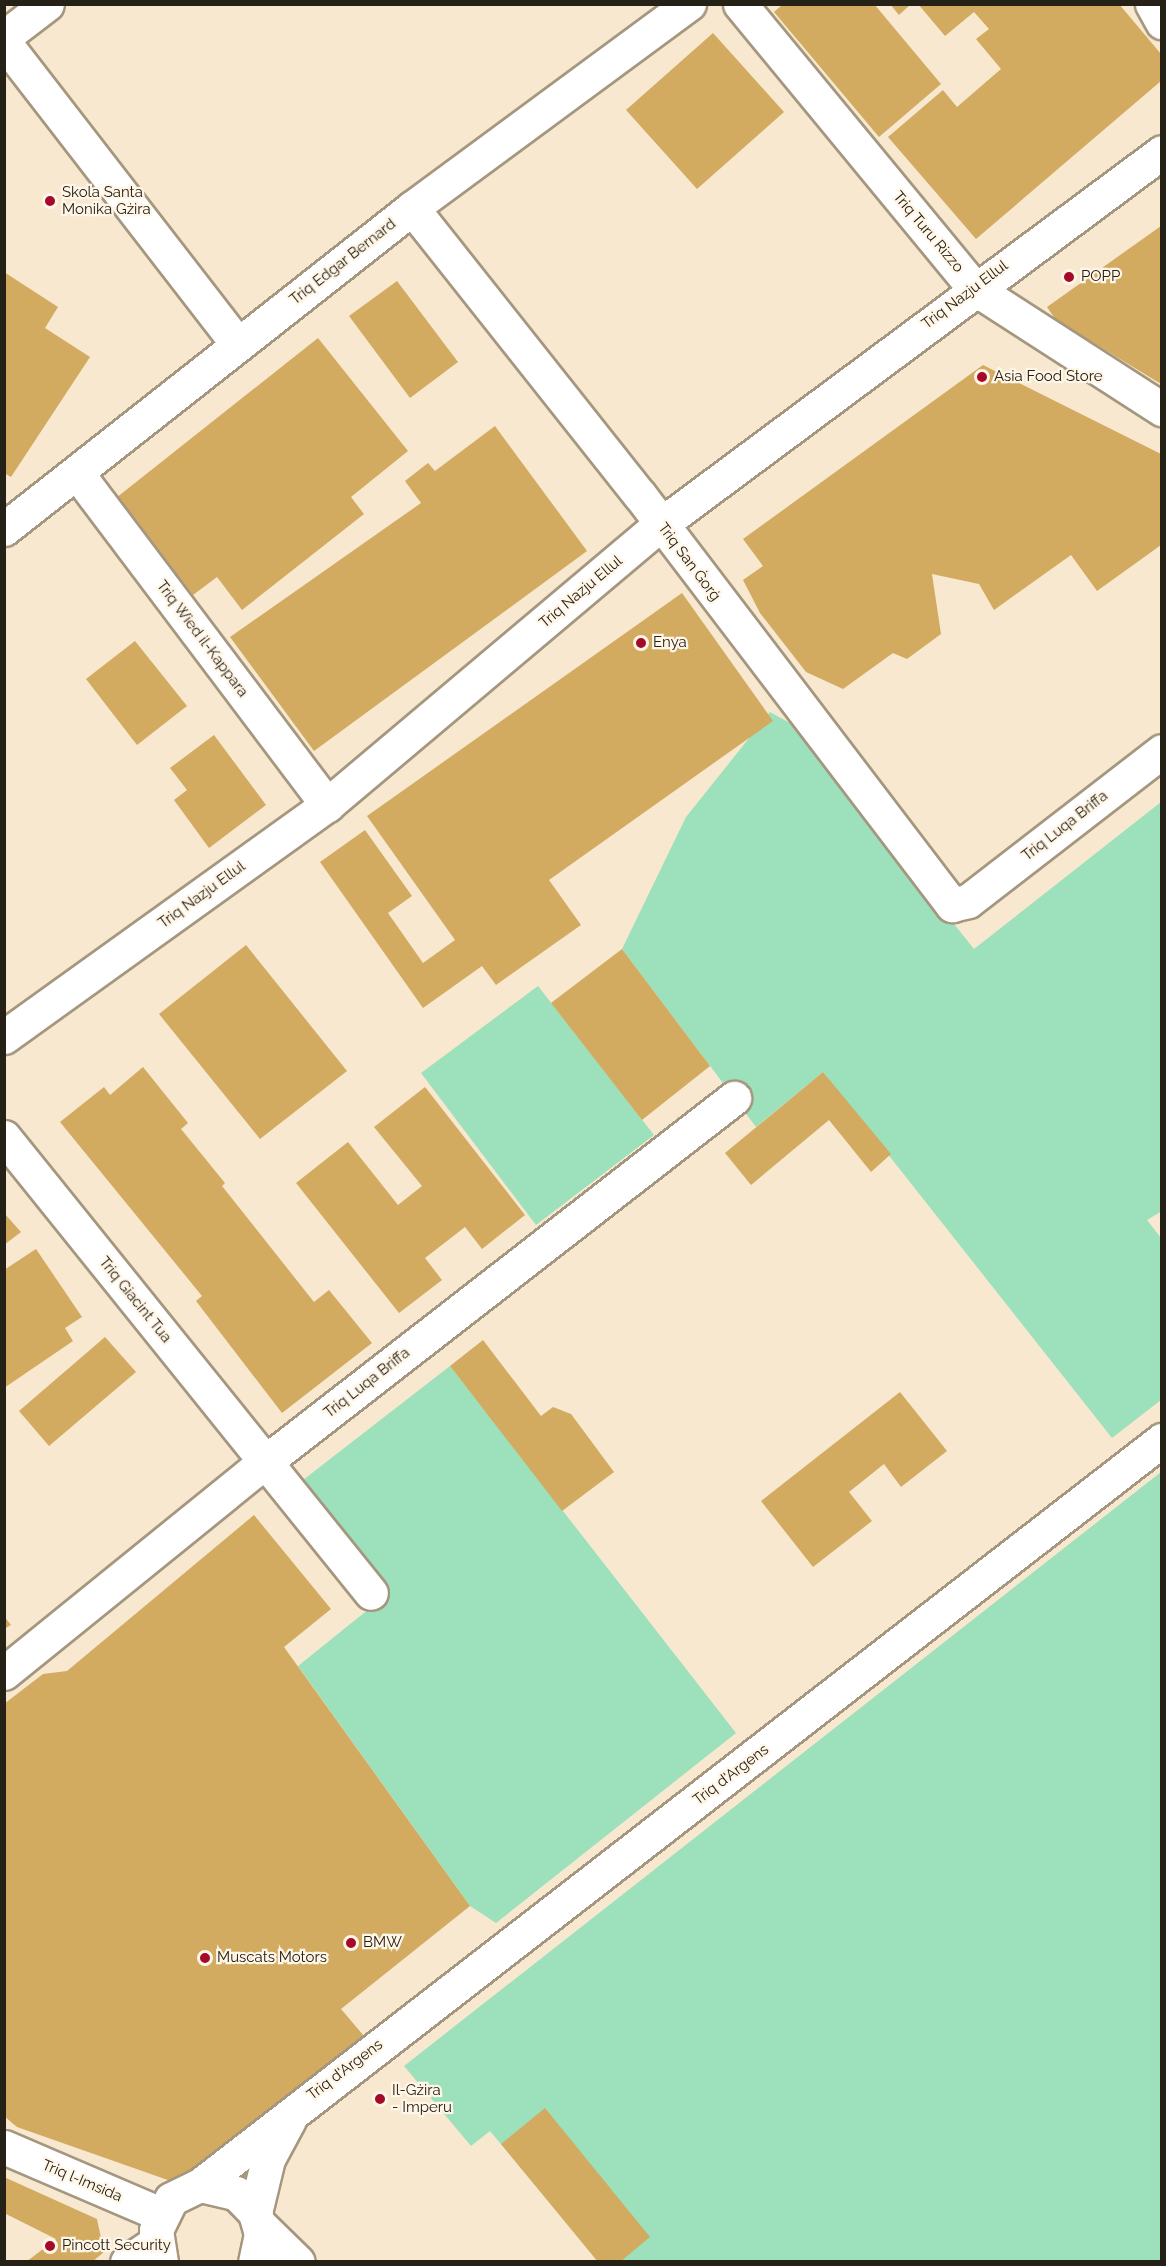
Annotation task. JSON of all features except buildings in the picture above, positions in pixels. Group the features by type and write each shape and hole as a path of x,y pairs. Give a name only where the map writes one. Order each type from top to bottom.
{"street":[{"path":"4,37 47,4"},
{"name":"Triq Edgar Bernard","path":"4,529 237,343 412,208 689,4"},
{"name":"Triq Turu Rizzo","path":"740,4 974,288 1161,409"},
{"path":"1152,4 1161,22"},
{"path":"4,42 237,343"},
{"name":"Triq Nazju Ellul","path":"4,1036 327,805 660,525 974,288 1161,152"},
{"name":"Triq San Ġorġ","path":"412,208 660,525 951,905 968,901"},
{"name":"Triq Wied il-Kappara","path":"77,473 327,805"},
{"name":"Triq Luqa Briffa","path":"968,901 1161,752"},
{"name":"Triq Luqa Briffa","path":"4,1673 265,1462 734,1098"},
{"name":"Triq Giacint Tua","path":"4,1137 371,1593"},
{"name":"Triq d'Argens","path":"127,2262 159,2240 171,2199 200,2185 297,2105 1161,1440"},
{"name":"Triq d'Argens","path":"255,2262 257,2218 268,2159 297,2105"},
{"name":"Triq l-Imsida","path":"4,2147 159,2240"},
{"path":"200,2185 236,2193 298,2262"}],"green space":[{"path":"770,712 797,727 974,949 1161,802 1162,1211 1147,1220 1161,1238 1161,1400 1112,1438 823,1072 756,1127 622,949 686,817"},
{"path":"538,986 654,1135 536,1225 421,1073"},
{"path":"450,1366 736,1733 496,1923 470,1906 298,1666 390,1592 303,1480"},
{"path":"1161,1472 1161,2261 598,2261 490,2131 471,2146 404,2066"}],"place":[{"name":"Skola Santa Monika Gżira","path":"50,201"},
{"name":"POPP","path":"1069,277"},
{"name":"Asia Food Store","path":"982,377"},
{"name":"Enya","path":"641,643"},
{"name":"BMW","path":"351,1943"},
{"name":"Muscats Motors","path":"205,1958"},
{"name":"Il-Gżira - Imperu","path":"380,2099"},
{"name":"Pincott Security","path":"50,2246"}]}
